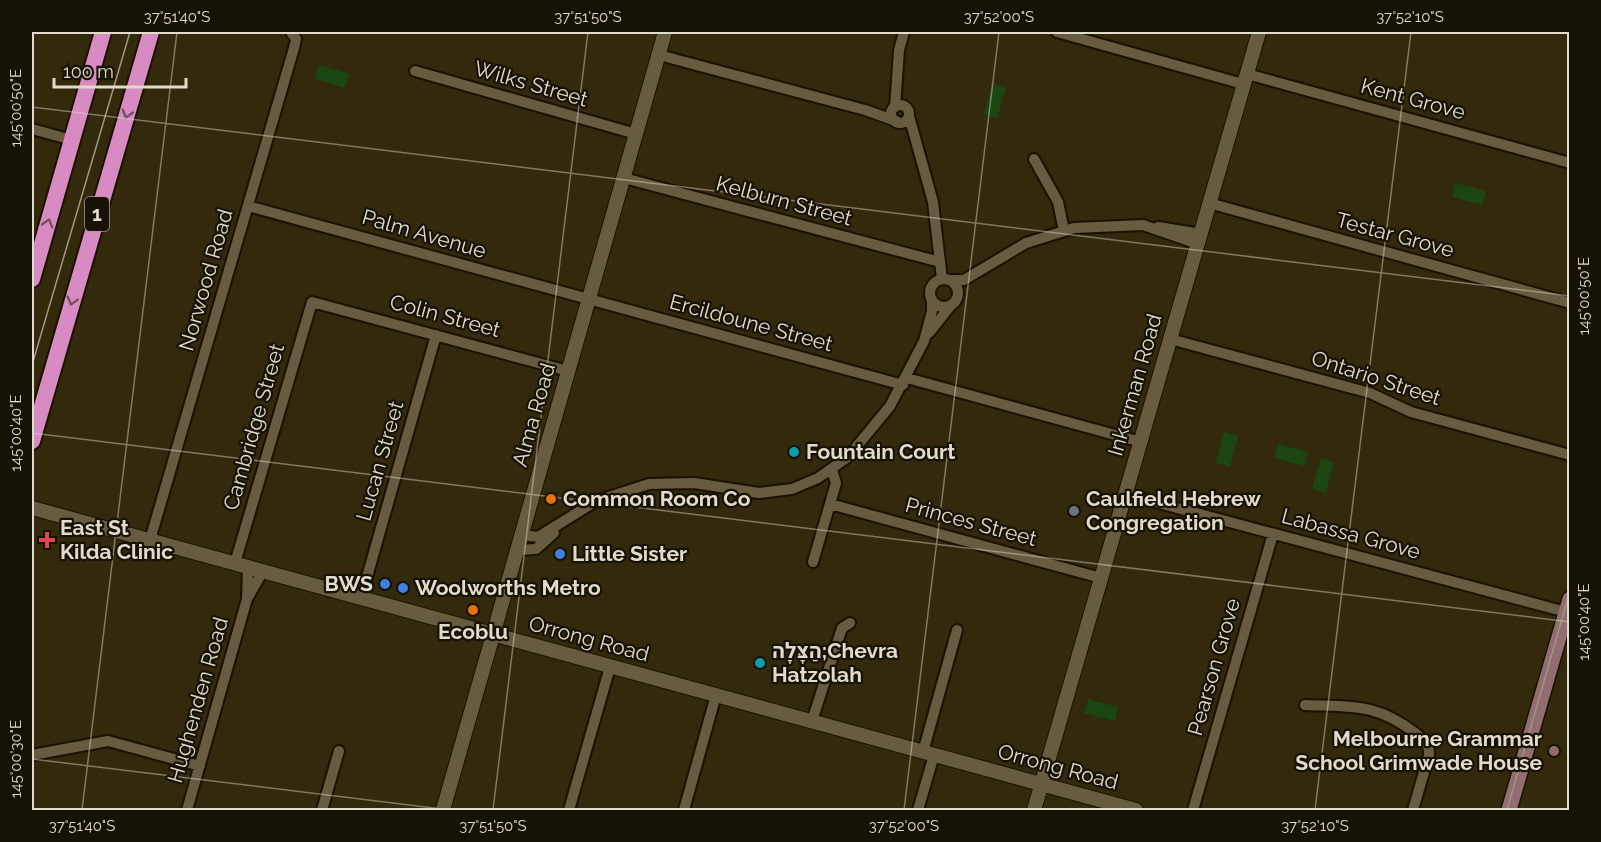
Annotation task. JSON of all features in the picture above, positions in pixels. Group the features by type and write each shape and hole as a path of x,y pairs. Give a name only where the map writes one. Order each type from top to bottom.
{"highway":[{"name":"1","path":"32,279 103,32"},
{"name":"1","path":"32,441 151,32"}],"main road":[{"path":"1509,810 1567,615"}],"street":[{"name":"Norwood Road","path":"150,540 294,48 296,39 291,32"},
{"name":"Alma Road","path":"443,810 659,55 661,32"},
{"path":"521,535 538,537 603,498 649,484 694,483 747,492 781,492 806,484 832,470 867,436 905,381 924,340 932,311 931,286 937,262 933,202 917,149 901,110 897,82 899,50 904,32"},
{"name":"Kent Grove","path":"1057,32 1569,163"},
{"name":"Inkerman Road","path":"1034,810 1259,32"},
{"path":"659,55 865,110 897,122"},
{"name":"Wilks Street","path":"415,71 636,134"},
{"path":"865,110 901,110"},
{"path":"901,110 892,117 917,149"},
{"path":"32,129 72,140"},
{"path":"1034,159 1058,201 1064,231"},
{"name":"Kelburn Street","path":"624,178 937,262"},
{"name":"Testar Grove","path":"1209,204 1569,303"},
{"name":"Palm Avenue","path":"248,206 589,300"},
{"path":"931,286 946,279 959,281 976,274 1026,243 1064,231 1110,225 1152,227 1199,239"},
{"path":"932,301 943,307 954,300 956,287 946,279 937,262"},
{"path":"924,340 976,274"},
{"name":"Ercildoune Street","path":"589,300 1141,442"},
{"name":"Colin Street","path":"312,302 568,371"},
{"name":"Cambridge Street","path":"242,565 312,302"},
{"name":"Lucan Street","path":"361,598 436,335"},
{"name":"Ontario Street","path":"1170,339 1370,393 1411,412 1569,454"},
{"path":"813,562 836,483 832,470"},
{"name":"Labassa Grove","path":"1125,494 1567,615"},
{"name":"Princes Street","path":"830,504 1101,578"},
{"name":"Orrong Road","path":"32,508 1136,810"},
{"path":"517,550 536,549 564,521"},
{"name":"Pearson Grove","path":"1193,810 1273,534"},
{"name":"Hughenden Road","path":"242,565 247,599"},
{"name":"Hughenden Road","path":"189,810 247,599 262,571"},
{"path":"812,721 842,628 850,623"},
{"path":"918,810 957,630"},
{"path":"569,810 610,667"},
{"path":"684,810 716,695"},
{"path":"1305,705 1374,710 1394,717 1425,741 1429,747 1429,754 1413,810"},
{"path":"32,755 108,741 200,766"},
{"path":"322,810 339,751"}],"green space":[{"path":"319,65 349,74 345,88 315,79"},
{"path":"993,84 1006,88 997,118 984,114"},
{"path":"1455,183 1486,191 1482,205 1452,197"},
{"path":"1224,432 1238,436 1230,467 1216,463"},
{"path":"1278,444 1308,452 1305,466 1274,458"},
{"path":"1321,458 1334,462 1326,493 1312,489"},
{"path":"1088,699 1118,707 1115,721 1084,713"}],"tram line":[{"path":"32,365 130,32"},
{"path":"1507,810 1570,591"}],"place":[{"name":"Fountain Court","path":"794,452"},
{"name":"Common Room Co","path":"551,499"},
{"name":"Caulfield Hebrew Congregation","path":"1074,511"},
{"name":"East St Kilda Clinic","path":"47,540"},
{"name":"Little Sister","path":"560,554"},
{"name":"BWS","path":"385,584"},
{"name":"Woolworths Metro","path":"403,588"},
{"name":"Ecoblu","path":"473,610"},
{"name":"הַצָּלָה;Chevra Hatzolah","path":"760,663"},
{"name":"Melbourne Grammar School Grimwade House","path":"1554,751"}]}
